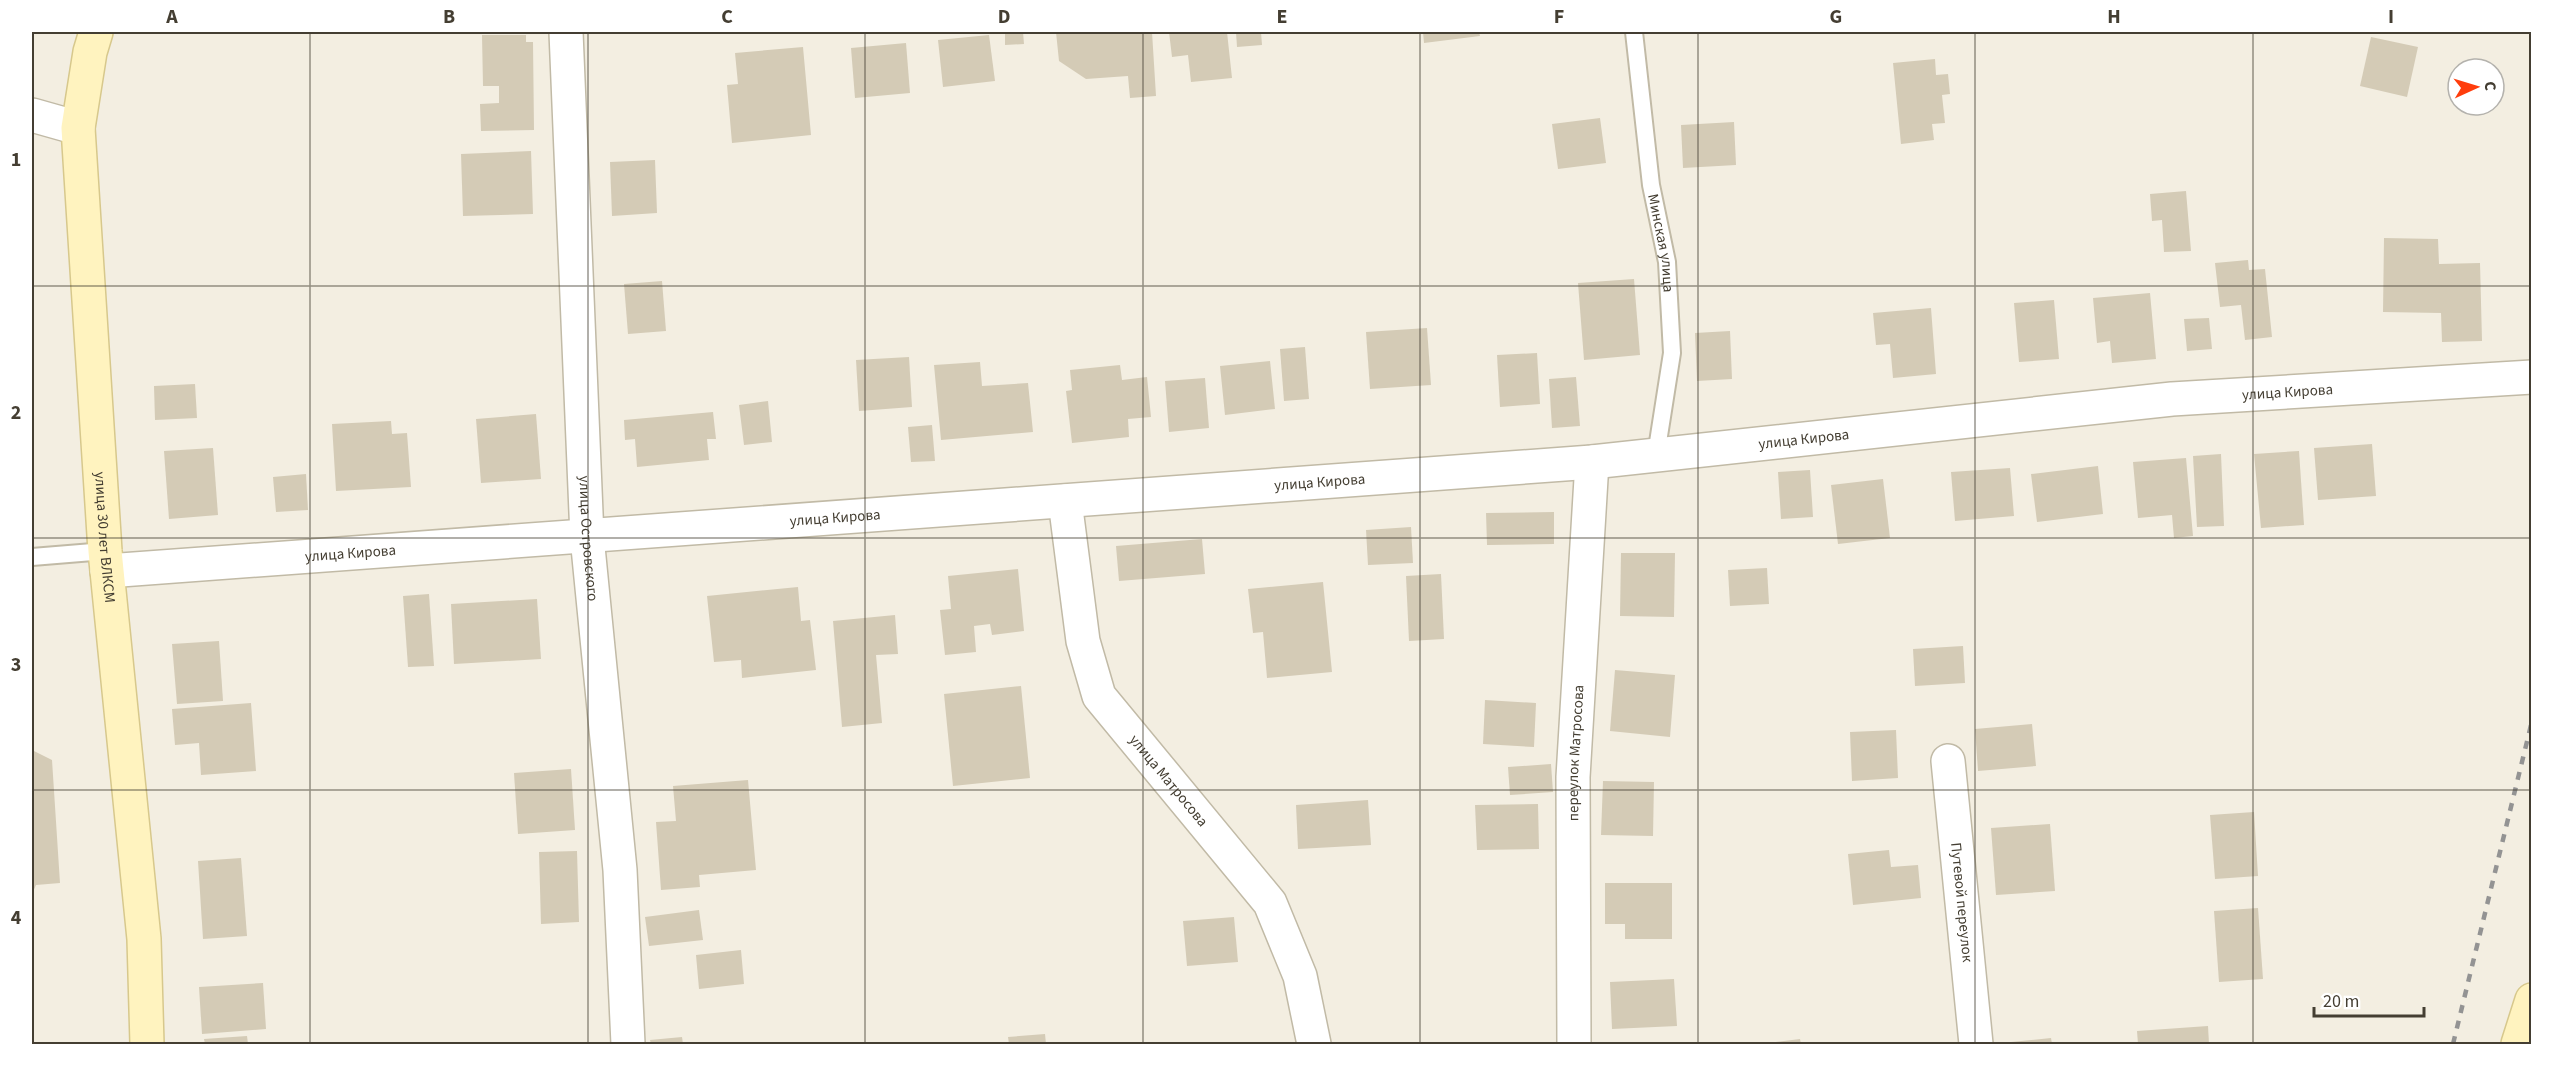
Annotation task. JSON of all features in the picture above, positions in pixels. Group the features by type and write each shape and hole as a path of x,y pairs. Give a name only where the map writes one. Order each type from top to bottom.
{"main road":[{"name":"улица 30 лет ВЛКСМ","path":"96,32 90,52 78,128 106,561 144,939 147,1044"},
{"path":"2518,1044 2532,1000"}],"street":[{"name":"улица Островского","path":"566,32 586,537 620,870 628,1044"},
{"path":"32,115 78,128"},
{"name":"улица Кирова","path":"106,561 586,537 1592,462 2172,399 2532,377"},
{"name":"переулок Матросова","path":"1574,1044 1573,777 1592,462"},
{"name":"улица Матросова","path":"1065,501 1083,641 1099,696 1270,903 1300,976 1314,1044"},
{"name":"Путевой переулок","path":"1948,761 1976,1044"}],"lane":[{"name":"Минская улица","path":"1634,32 1651,185 1666,262 1672,353 1656,455"},
{"path":"32,557 106,561"}],"building":[{"path":"1005,32 1023,32 1024,44 1005,45"},
{"path":"1056,32 1152,32 1156,96 1130,98 1128,76 1086,79 1059,61"},
{"path":"1169,32 1227,32 1232,78 1191,82 1188,55 1172,57"},
{"path":"1236,32 1261,32 1262,45 1237,47"},
{"path":"1423,32 1479,32 1480,36 1424,43"},
{"path":"482,35 526,35 526,42 533,42 534,130 481,131 480,104 499,103 499,86 483,86"},
{"path":"989,35 995,81 943,87 938,40"},
{"path":"2371,37 2418,47 2407,97 2360,86"},
{"path":"906,43 910,93 855,98 851,48"},
{"path":"803,47 811,135 732,143 727,85 738,84 735,53"},
{"path":"1935,59 1936,75 1948,74 1950,94 1942,95 1945,123 1932,124 1934,140 1901,144 1893,63"},
{"path":"1600,118 1606,163 1558,169 1552,124"},
{"path":"1734,122 1736,165 1683,168 1681,125"},
{"path":"531,151 533,214 463,216 461,154"},
{"path":"655,160 657,213 612,216 610,162"},
{"path":"2186,191 2191,251 2164,252 2162,220 2152,221 2150,194"},
{"path":"2384,238 2438,239 2439,264 2480,263 2482,341 2442,342 2441,313 2383,312"},
{"path":"2248,260 2249,270 2265,269 2272,337 2245,340 2241,305 2220,307 2215,263"},
{"path":"1634,279 1640,355 1584,360 1578,283"},
{"path":"662,281 666,331 628,334 624,284"},
{"path":"2150,293 2156,359 2112,363 2110,341 2097,343 2093,298"},
{"path":"2054,300 2059,359 2019,362 2014,303"},
{"path":"1931,308 1936,374 1893,378 1890,344 1876,345 1873,313"},
{"path":"2209,318 2212,349 2187,351 2184,319"},
{"path":"1427,328 1431,385 1370,389 1366,332"},
{"path":"1730,331 1732,379 1697,381 1695,333"},
{"path":"1305,347 1309,399 1284,401 1280,349"},
{"path":"1537,353 1540,404 1500,407 1497,355"},
{"path":"909,357 912,407 859,411 856,360"},
{"path":"1270,361 1275,409 1225,415 1220,366"},
{"path":"980,362 982,386 1028,383 1033,432 941,440 934,365"},
{"path":"1120,365 1122,380 1147,377 1151,417 1128,419 1129,437 1072,443 1066,391 1072,390 1070,370"},
{"path":"1576,377 1580,426 1552,428 1549,379"},
{"path":"1205,378 1209,428 1169,432 1165,381"},
{"path":"195,384 197,418 155,420 154,386"},
{"path":"768,401 772,442 744,445 739,405"},
{"path":"713,412 716,439 707,439 709,460 637,467 635,439 625,440 624,420"},
{"path":"536,414 541,479 481,483 476,419"},
{"path":"391,421 392,434 407,433 411,487 336,491 332,424"},
{"path":"932,425 935,461 911,462 908,427"},
{"path":"2372,444 2376,496 2318,500 2314,448"},
{"path":"213,448 218,515 169,519 164,451"},
{"path":"2299,451 2304,525 2261,528 2254,454"},
{"path":"2221,454 2224,526 2197,527 2193,456"},
{"path":"2186,458 2193,536 2174,538 2172,515 2138,518 2133,462"},
{"path":"2098,466 2103,514 2037,522 2031,474"},
{"path":"2010,468 2014,516 1955,521 1951,472"},
{"path":"1810,470 1813,517 1781,519 1778,472"},
{"path":"306,474 308,510 276,512 273,477"},
{"path":"1883,479 1890,538 1838,544 1831,485"},
{"path":"1554,512 1554,544 1487,545 1486,513"},
{"path":"1411,527 1413,563 1368,565 1366,530"},
{"path":"1202,539 1205,574 1119,581 1116,546"},
{"path":"1621,553 1675,553 1674,617 1620,616"},
{"path":"1767,568 1769,604 1730,606 1728,570"},
{"path":"1018,569 1024,631 992,635 990,624 974,626 976,652 945,655 940,610 951,609 948,576"},
{"path":"1441,574 1444,639 1409,641 1406,576"},
{"path":"1323,582 1332,672 1267,678 1263,632 1253,633 1248,589"},
{"path":"798,587 801,621 810,620 816,670 742,678 741,660 714,662 707,596"},
{"path":"429,594 434,666 408,667 403,596"},
{"path":"537,599 541,659 454,664 451,604"},
{"path":"895,615 898,654 876,655 882,723 842,727 833,621"},
{"path":"219,641 223,701 177,704 172,644"},
{"path":"1963,646 1965,683 1915,686 1913,649"},
{"path":"1615,670 1675,675 1670,737 1610,731"},
{"path":"1021,686 1030,778 953,786 944,694"},
{"path":"1485,700 1536,703 1534,747 1483,744"},
{"path":"251,703 256,771 201,775 199,743 175,745 172,709"},
{"path":"2032,724 2036,766 1978,771 1975,729"},
{"path":"1896,730 1898,778 1852,781 1850,732"},
{"path":"32,750 52,760 60,883 36,885 32,894"},
{"path":"1551,764 1553,792 1510,795 1508,767"},
{"path":"571,769 575,830 518,834 514,773"},
{"path":"748,780 756,870 699,875 700,887 661,890 656,822 676,821 673,786"},
{"path":"1603,781 1654,782 1653,836 1601,835"},
{"path":"1368,800 1371,845 1298,849 1296,805"},
{"path":"1538,804 1539,849 1477,850 1475,805"},
{"path":"2254,812 2258,876 2215,879 2210,815"},
{"path":"2050,824 2055,891 1996,895 1991,828"},
{"path":"1889,850 1891,867 1918,865 1921,898 1853,905 1848,854"},
{"path":"577,851 579,922 541,924 539,852"},
{"path":"241,858 247,936 203,939 198,861"},
{"path":"1605,883 1672,883 1672,939 1625,939 1625,924 1605,924"},
{"path":"2258,908 2263,979 2219,982 2214,911"},
{"path":"699,910 703,940 649,946 645,917"},
{"path":"1234,917 1238,962 1187,966 1183,921"},
{"path":"741,950 744,984 699,989 696,955"},
{"path":"1674,979 1677,1026 1612,1029 1610,982"},
{"path":"263,983 266,1029 202,1034 199,987"},
{"path":"2208,1026 2209,1044 2138,1044 2137,1031"},
{"path":"1045,1034 1046,1044 1009,1044 1008,1037"},
{"path":"247,1036 248,1044 205,1044 204,1039"},
{"path":"682,1037 683,1044 651,1044 650,1040"},
{"path":"2051,1038 2052,1044 2011,1044 2011,1042"},
{"path":"1800,1039 1801,1044 1767,1044 1767,1043"}],"railway":[{"path":"2453,1044 2532,721"}]}
